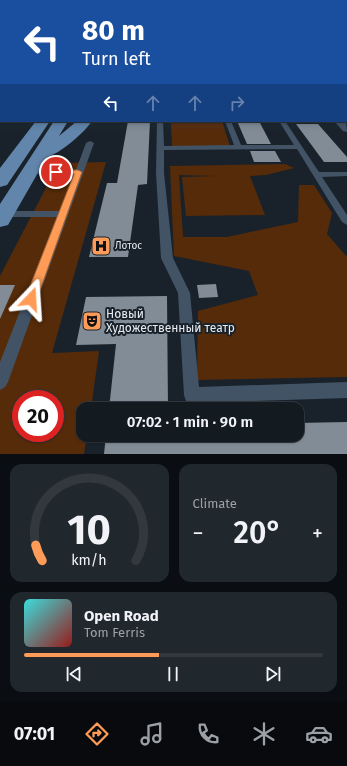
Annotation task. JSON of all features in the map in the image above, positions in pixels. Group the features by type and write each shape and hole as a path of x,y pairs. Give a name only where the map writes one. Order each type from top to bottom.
{"main road":[{"path":"0,181 42,122"},
{"path":"2,217 60,122"},
{"path":"33,166 84,122"}],"lane":[{"path":"160,122 160,173 167,258 184,292 192,395 347,390"},
{"path":"228,122 238,147"},
{"path":"283,122 347,222"},
{"path":"0,382 90,143"},
{"path":"160,148 299,147"},
{"path":"33,166 78,172"},
{"path":"317,174 347,174"},
{"path":"2,217 63,214"}],"shaded area":[{"path":"171,122 222,122 230,146 172,146"},
{"path":"106,162 52,353 99,351 92,402 76,402 76,442 86,442 84,454 0,454 0,276 59,163"},
{"path":"285,164 294,168 266,175 250,176 265,215 186,216 182,177 216,176 179,175 183,237 227,237 298,222 299,185 314,185 332,213 327,234 347,257 347,377 197,380 198,311 258,295 249,271 174,256 170,166"}],"building":[{"path":"128,122 150,122 147,184 138,185 128,257 89,257 107,183 117,183"},
{"path":"237,122 260,122 271,144 247,144"},
{"path":"296,124 318,124 347,157 347,162 324,162"},
{"path":"250,151 275,151 281,162 254,162"},
{"path":"216,284 218,297 199,298 197,285"},
{"path":"0,285 15,285 0,319"},
{"path":"167,296 168,402 110,402 116,344 76,345 86,297"},
{"path":"347,422 347,454 104,454 105,442 304,442 304,423"}],"place":[{"name":"Лотос","path":"101,246"},
{"name":"Новый Художественный театр","path":"92,321"}],"route":[{"path":"31,299 78,172 56,172"}]}
